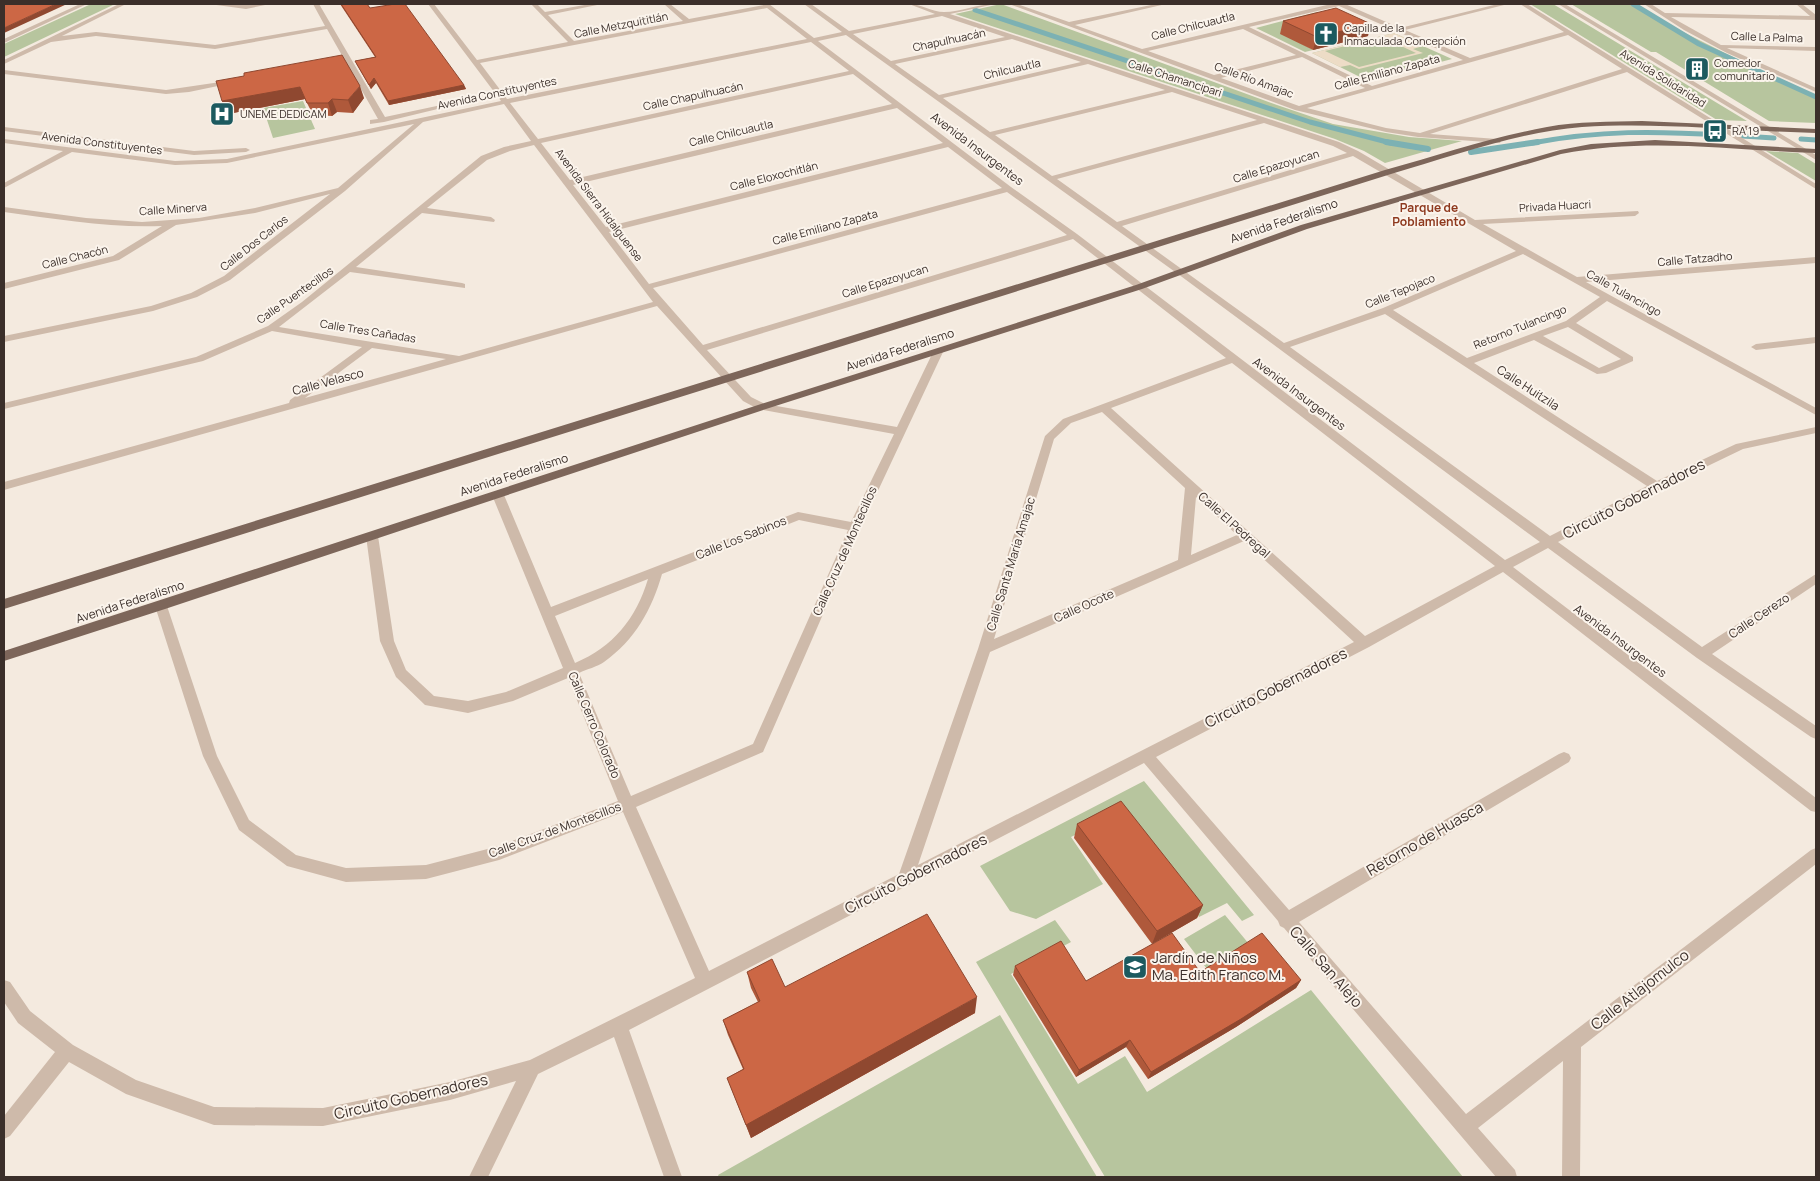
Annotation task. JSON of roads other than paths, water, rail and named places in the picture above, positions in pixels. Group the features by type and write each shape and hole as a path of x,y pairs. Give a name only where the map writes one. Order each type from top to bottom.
{"main road":[{"name":"Avenida Federalismo","path":"4,604 728,380 1388,172 1497,141 1548,129 1581,125 1642,123 1816,131"},
{"name":"Avenida Federalismo","path":"4,656 762,407 1140,287 1304,228 1585,146 1638,142 1816,151"}],"street":[{"path":"4,40 84,4"},
{"path":"4,62 123,4"},
{"path":"212,4 246,7 267,4"},
{"path":"316,4 379,115 384,120"},
{"name":"Avenida Sierra Hidalguense","path":"431,4 659,303 702,348 728,380 747,399 762,407"},
{"path":"534,4 573,44"},
{"path":"544,14 600,4"},
{"path":"667,4 688,22"},
{"name":"Avenida Insurgentes","path":"806,4 1148,247 1702,654 1816,733"},
{"name":"Calle Chamancipari","path":"912,4 1336,144 1423,192"},
{"name":"Avenida Constituyentes","path":"4,141 175,163 198,164 227,161 502,99 809,37 839,27 956,4"},
{"name":"Avenida Constituyentes","path":"809,37 848,34 992,4"},
{"name":"Calle Río Amajac","path":"1012,4 1298,108 1341,120 1418,135 1497,141"},
{"path":"1070,24 1163,4"},
{"path":"1339,4 1470,60"},
{"name":"Calle Chilcuautla","path":"1140,51 1339,4"},
{"path":"1399,30 1505,4"},
{"name":"Avenida Solidaridad","path":"1524,4 1816,187"},
{"name":"Avenida Solidaridad","path":"1561,4 1816,158"},
{"path":"1647,4 1718,46 1816,90"},
{"path":"1799,4 1816,18"},
{"name":"Calle Metzquititlán","path":"476,62 767,5"},
{"name":"Avenida Insurgentes","path":"767,5 1008,189 1074,236 1816,806"},
{"path":"1662,14 1816,18"},
{"path":"86,22 96,34"},
{"path":"1242,26 1371,88"},
{"path":"48,40 96,34 215,46 329,27"},
{"name":"Calle Emiliano Zapata","path":"1298,108 1569,33"},
{"name":"Chapulhuacán","path":"890,63 1013,37"},
{"name":"Calle La Palma","path":"1718,46 1816,49"},
{"path":"1215,77 1303,55"},
{"path":"339,63 348,61"},
{"name":"Chilcuautla","path":"939,97 1090,62"},
{"path":"1418,135 1629,69"},
{"path":"4,72 166,92 246,80"},
{"name":"Calle Chapulhuacán","path":"536,142 855,72"},
{"path":"1804,85 1816,85"},
{"path":"991,134 1173,90"},
{"name":"Calle Chilcuautla","path":"569,183 899,105"},
{"name":"Avenida Constituyentes","path":"4,129 194,153 217,154 384,120 419,117"},
{"name":"Calle Dos Carlos","path":"4,339 153,308 194,295 228,278 342,189 419,117"},
{"path":"1052,178 1266,120"},
{"path":"4,186 90,140"},
{"name":"Calle Puentecillos","path":"4,406 199,359 249,339 271,328 350,269 484,158 507,149 536,142"},
{"name":"Calle Eloxochitlán","path":"605,230 949,144"},
{"name":"Calle Epazoyucan","path":"1117,226 1355,153"},
{"name":"Calle Minerva","path":"4,209 115,224 173,223 220,217 284,204 342,189"},
{"name":"Calle Emiliano Zapata","path":"647,287 1008,189"},
{"name":"Calle Tulancingo","path":"1423,192 1523,251 1816,412"},
{"path":"420,210 491,220"},
{"name":"Privada Huacri","path":"1476,222 1635,213"},
{"name":"Calle Chacón","path":"4,286 96,265 116,258 173,223"},
{"name":"Calle Epazoyucan","path":"702,348 1074,236"},
{"name":"Calle Tepojaco","path":"1284,346 1386,310 1523,251"},
{"name":"Calle Tatzadho","path":"1576,280 1816,260"},
{"path":"350,269 462,286"},
{"name":"Retorno Tulancingo","path":"1466,362 1569,323 1607,297"},
{"name":"Calle Velasco","path":"4,486 659,303"},
{"name":"Calle Huitzila","path":"1386,310 1656,486"},
{"path":"1535,336 1597,371 1602,371 1629,359 1569,323"},
{"name":"Calle Tres Cañadas","path":"271,328 461,358"},
{"path":"1756,347 1816,340"},
{"path":"287,407 370,345"},
{"name":"Calle Cruz de Montecillos","path":"161,606 210,756 244,825 292,861 346,875 426,872 499,853 627,804 758,748 855,527 938,352"},
{"name":"Calle Santa María Amajac","path":"906,879 985,649 1049,438 1068,421 1233,359"},
{"path":"762,407 899,431"},
{"name":"Calle El Pedregal","path":"1104,407 1364,643"},
{"name":"Circuito Gobernadores","path":"4,988 24,1017 66,1051 132,1088 214,1116 323,1117 450,1091 532,1068 619,1026 1364,643 1656,486 1740,446 1816,430"},
{"path":"1184,562 1191,486"},
{"name":"Calle Cerro Colorado","path":"498,495 549,613 627,804 705,982"},
{"name":"Calle Los Sabinos","path":"549,613 798,516 855,527"},
{"path":"372,536 387,641 401,673 430,701 468,707 508,697 598,659 625,636 638,618 649,598 657,571"},
{"name":"Calle Ocote","path":"985,649 1245,536"},
{"name":"Calle Cerezo","path":"1702,654 1816,578"},
{"name":"Calle San Alejo","path":"1146,755 1508,1177"},
{"name":"Retorno de Huasca","path":"1286,920 1564,758"},
{"name":"Calle Atlajomulco","path":"1465,1126 1816,855"},
{"path":"619,1026 673,1177"},
{"path":"1571,1177 1572,1043"},
{"path":"4,1130 66,1051"},
{"path":"478,1177 532,1068"}],"waterway":[{"path":"1633,4 1699,44 1816,97"},
{"path":"975,10 1310,122 1389,143"},
{"path":"1532,143 1581,136 1628,133 1724,135"},
{"path":"1742,136 1774,138"},
{"path":"1801,139 1816,140"},
{"path":"1471,152 1538,142"},
{"path":"1389,143 1428,149"}],"place":[{"name":"Capilla de la Inmaculada Concepción","path":"1326,34"},
{"name":"Comedor comunitario","path":"1697,69"},
{"name":"UNEME DEDICAM","path":"222,114"},
{"name":"RA 19","path":"1715,131"},
{"name":"Jardín de Niños Ma. Edith Franco M.","path":"1135,967"}],"district":[{"name":"Parque de Poblamiento","path":"1429,215"}]}
